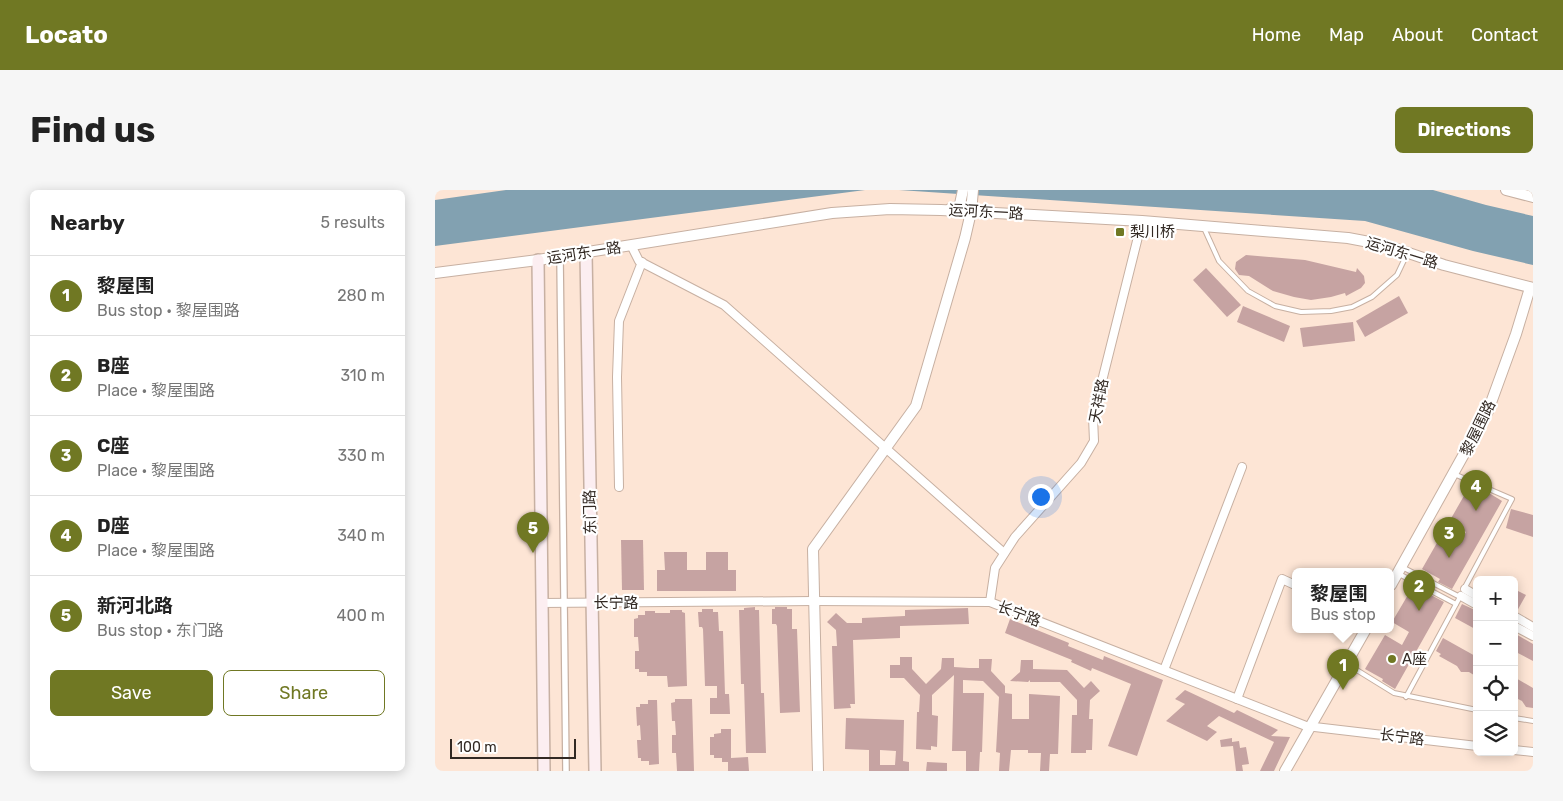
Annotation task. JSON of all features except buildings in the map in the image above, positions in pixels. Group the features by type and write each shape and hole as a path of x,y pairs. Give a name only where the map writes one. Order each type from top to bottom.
{"main road":[{"name":"东门路","path":"586,253 595,771"},
{"path":"538,260 544,771"}],"street":[{"path":"1506,190 1533,198"},
{"path":"941,210 958,206 968,194"},
{"path":"818,771 813,549 916,406 965,238 971,212 968,194"},
{"name":"运河东一路","path":"435,274 560,257 832,213 941,210 1143,221 1348,238 1385,245 1444,265 1532,288"},
{"name":"天祥路","path":"990,602 995,568 1015,537 1081,463 1093,441 1093,418 1143,221"},
{"path":"631,245 639,261 724,305 1004,554"},
{"path":"560,257 567,771"},
{"path":"619,487 617,377 619,320 642,262"},
{"name":"黎屋围路","path":"1394,579 1488,411 1532,288"},
{"path":"1164,670 1242,467"},
{"path":"1237,698 1282,579 1292,584"},
{"path":"1462,594 1473,595"},
{"path":"1462,594 1473,602"},
{"name":"长宁路","path":"541,603 990,602 1311,726 1473,746"},
{"path":"1518,618 1533,626"},
{"path":"1518,628 1533,636"},
{"path":"1285,771 1364,633"},
{"path":"1518,750 1533,752"}],"lane":[{"path":"1203,226 1219,261 1248,291 1275,306 1301,312 1331,311 1352,307 1372,297 1397,275 1408,253"},
{"path":"1406,697 1512,499 1454,474"},
{"path":"1399,570 1462,594"},
{"path":"1399,570 1456,604"},
{"path":"1347,664 1394,693 1473,709"},
{"path":"1518,719 1533,722"}],"water":[{"path":"506,190 865,190 435,246 435,200"},
{"path":"899,190 1433,190 1533,216 1533,265 1473,251 1365,221"}],"place":[{"name":"梨川桥","path":"1120,232"},
{"name":"D座","path":"1476,511"},
{"name":"新河北路","path":"533,553"},
{"name":"C座","path":"1449,558"},
{"name":"B座","path":"1419,611"},
{"name":"A座","path":"1392,659"},
{"name":"黎屋围","path":"1343,690"}]}
